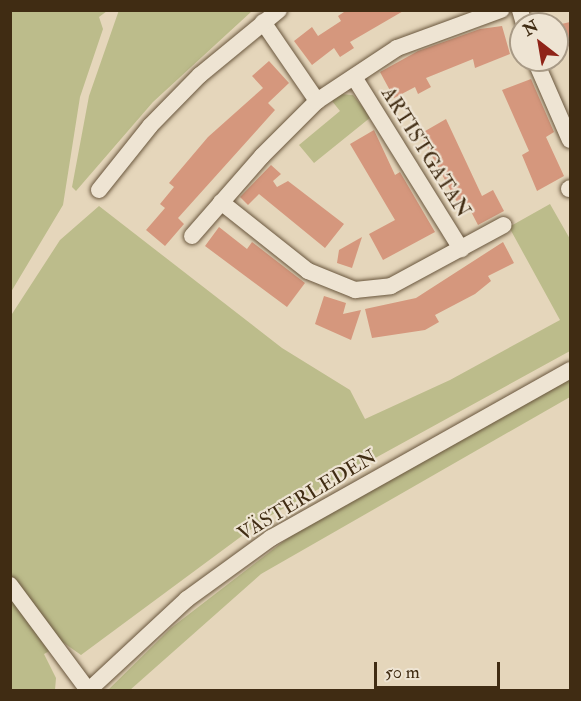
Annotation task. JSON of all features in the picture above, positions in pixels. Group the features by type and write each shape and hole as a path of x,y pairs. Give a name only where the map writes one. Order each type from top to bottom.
{"street":[{"path":"99,190 150,126 279,10"},
{"name":"ARTISTGATAN","path":"192,236 221,202 318,101 430,32 501,10"},
{"path":"263,22 318,101"},
{"path":"541,72 570,140"},
{"name":"ARTISTGATAN","path":"354,77 461,249"},
{"name":"ARTISTGATAN","path":"221,202 308,271 355,290 391,285 504,225"},
{"name":"VÄSTERLEDEN","path":"88,690 187,599 272,538 570,370"},
{"path":"10,585 88,690"}],"green space":[{"path":"11,10 107,11 99,17 103,29 80,97 63,205 11,292"},
{"path":"119,10 252,11 153,102 76,191 72,187 89,96"},
{"path":"340,94 353,95 371,117 314,163 299,145 340,111 332,101"},
{"path":"550,204 570,239 570,351 266,518 81,655 64,643 44,654 56,678 55,690 11,690 10,317 60,240 99,206 282,348 350,390 365,419 450,380 560,320 509,227"},
{"path":"570,379 570,397 261,574 130,690 108,690 171,628 297,531"}],"building":[{"path":"347,10 405,10 350,42 354,48 340,57 334,48 312,65 294,41 312,27 318,36 341,21 338,16"},
{"path":"569,22 570,22 569,46"},
{"path":"502,26 509,54 475,68 473,59 426,78 431,87 418,94 415,87 394,98 380,72 418,51 480,29"},
{"path":"269,61 289,83 268,103 275,110 178,218 184,224 165,246 146,230 165,208 160,204 174,187 169,183 208,137 263,88 252,76"},
{"path":"531,79 554,132 546,137 564,176 537,191 522,155 529,151 502,90"},
{"path":"446,119 482,196 493,190 504,211 478,225 465,200 458,204 420,134"},
{"path":"374,130 395,175 400,172 435,232 383,260 369,234 395,220 350,144"},
{"path":"271,165 281,174 273,181 277,187 288,181 344,224 325,248 259,194 248,205 240,197"},
{"path":"219,227 247,249 252,242 305,283 287,307 205,246"},
{"path":"362,237 352,268 337,263 339,250"},
{"path":"503,242 514,263 488,276 491,281 475,294 435,315 439,322 425,330 372,338 365,309 416,298"},
{"path":"324,296 346,303 343,314 361,310 351,340 315,324"}]}
